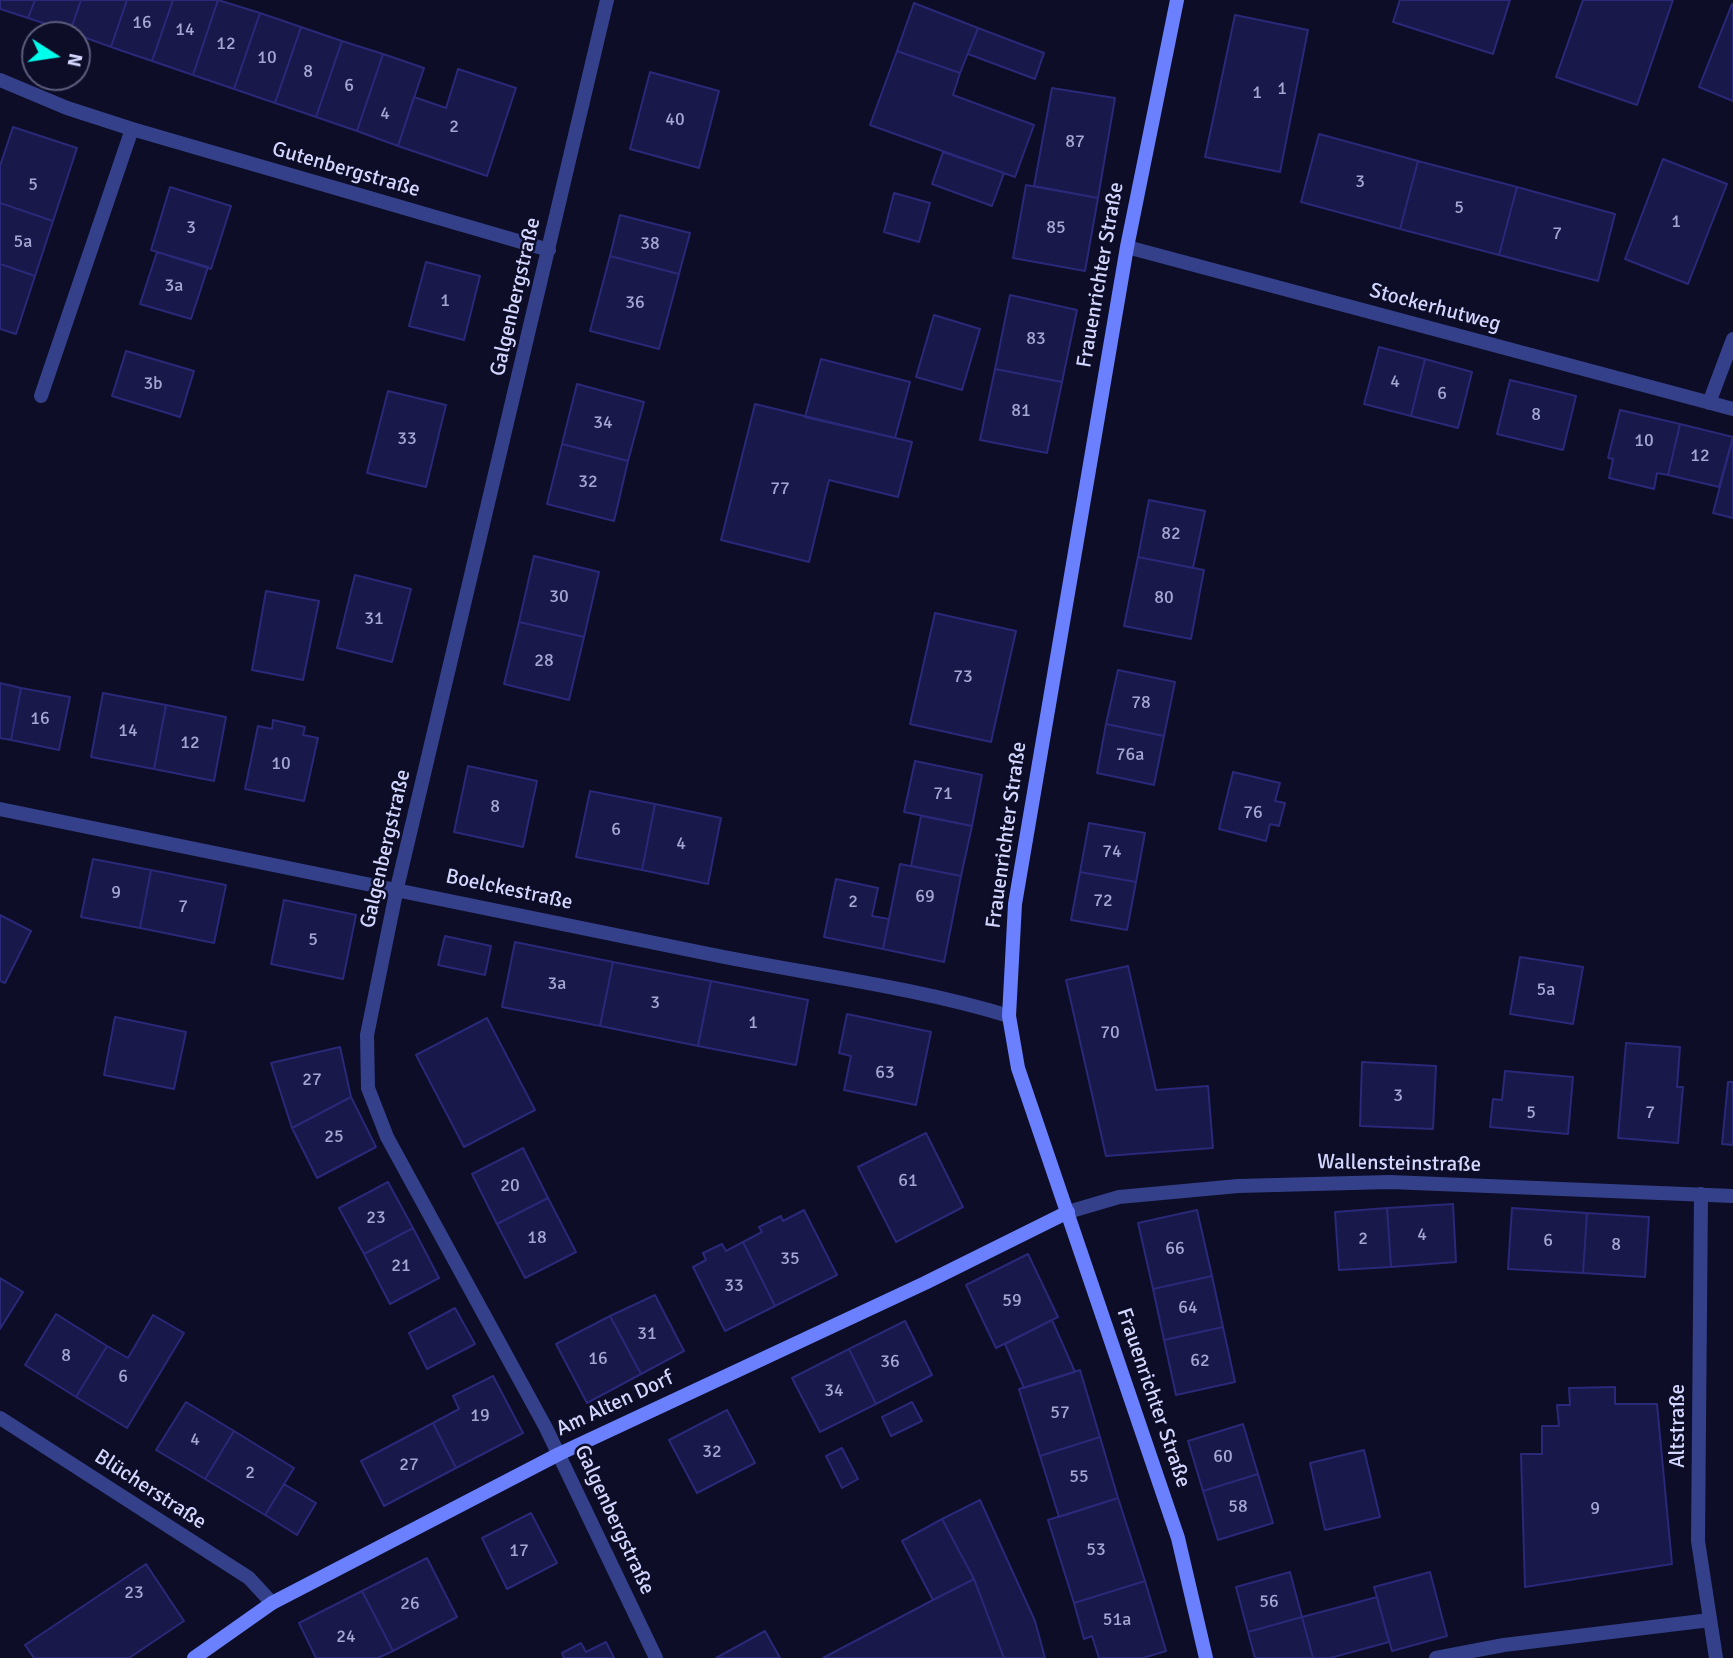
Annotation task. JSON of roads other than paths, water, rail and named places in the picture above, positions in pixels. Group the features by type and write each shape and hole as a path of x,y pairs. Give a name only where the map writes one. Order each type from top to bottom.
{"main road":[{"name":"Frauenrichter Straße","path":"1177,0 1126,247 1015,904 1009,1016 1018,1068 1178,1538 1206,1658"},
{"name":"Am Alten Dorf","path":"194,1658 272,1603 559,1454 925,1283 1068,1212"}],"street":[{"name":"Galgenbergstraße","path":"607,0 397,888 367,1035 368,1088 387,1137 559,1454 656,1658"},
{"name":"Gutenbergstraße","path":"0,80 67,108 132,129 549,250"},
{"path":"41,396 132,129"},
{"name":"Stockerhutweg","path":"1126,247 1733,409"},
{"path":"1709,403 1733,339"},
{"name":"Boelckestraße","path":"0,809 715,955 956,1001 1009,1016"},
{"name":"Wallensteinstraße","path":"1068,1212 1119,1196 1238,1186 1390,1182 1733,1196"},
{"name":"Altstraße","path":"1701,1194 1698,1541 1716,1658"},
{"name":"Blücherstraße","path":"0,1418 248,1578 272,1603"},
{"path":"1436,1658 1504,1645 1710,1620"}]}
